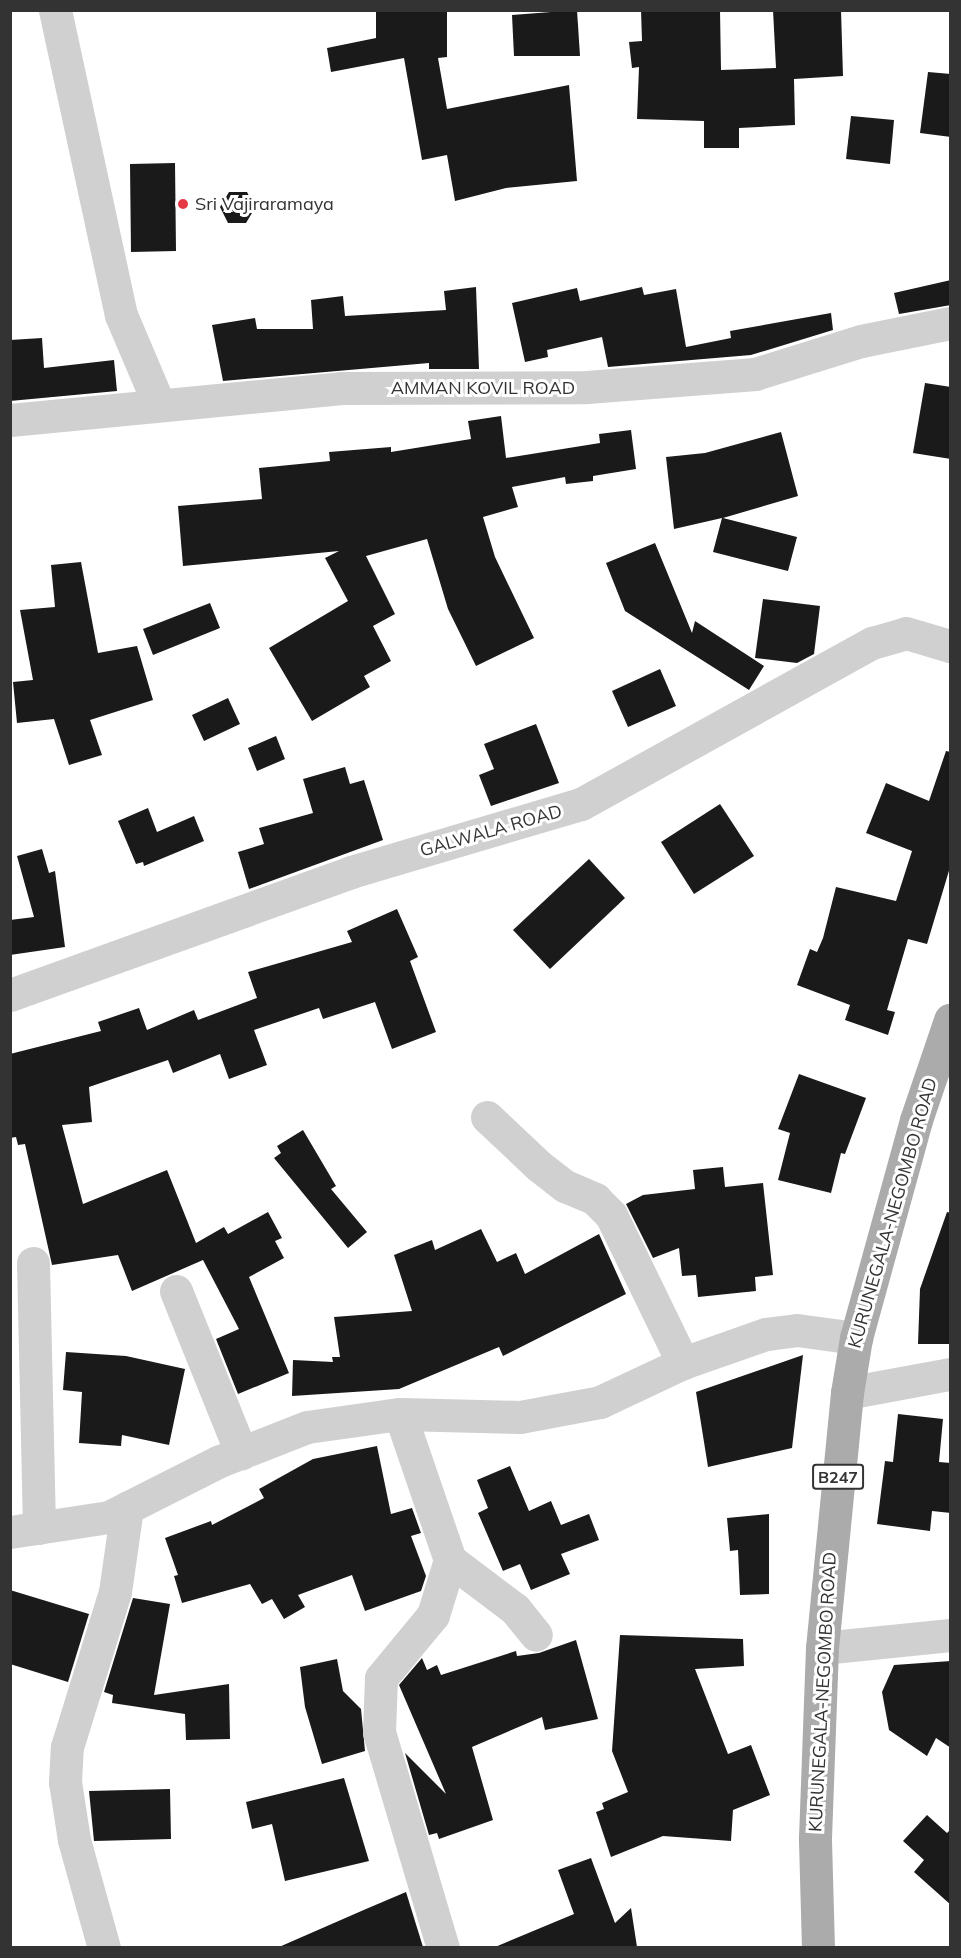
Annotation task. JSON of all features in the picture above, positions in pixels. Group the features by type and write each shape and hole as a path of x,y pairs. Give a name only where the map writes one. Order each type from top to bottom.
{"main road":[{"name":"KURUNEGALA-NEGOMBO ROAD","path":"818,1947 815,1838 822,1648 847,1393 856,1338 916,1120 951,1020"}],"street":[{"path":"54,10 121,315 158,402"},
{"name":"AMMAN KOVIL ROAD","path":"10,420 158,402 341,388 587,387 755,374 861,341 951,322"},
{"name":"GALWALA ROAD","path":"10,995 351,872 581,804 872,643 906,633 951,646"},
{"path":"487,1117 539,1166 565,1186 595,1199 611,1215 683,1363"},
{"path":"33,1263 25,1530 109,1517 241,1453 307,1427 400,1414 520,1417 600,1402 683,1363 766,1334 797,1330 856,1338"},
{"path":"176,1290 241,1453"},
{"path":"847,1393 951,1374"},
{"path":"400,1414 450,1560 515,1609 536,1635"},
{"path":"104,1947 74,1840 64,1782 67,1747 115,1592 127,1508"},
{"path":"443,1947 379,1721 381,1678 433,1614 450,1560"},
{"path":"822,1648 951,1635"}],"building":[{"path":"376,10 447,10 447,57 438,58 447,109 569,85 577,181 506,188 455,201 447,155 422,160 404,58 331,72 327,48 376,38"},
{"path":"577,10 580,56 514,56 512,15"},
{"path":"641,10 720,10 721,70 776,68 773,10 841,10 843,76 794,79 795,125 739,128 739,148 704,148 704,121 637,119 639,67 632,68 629,42 642,41"},
{"path":"928,72 951,74 951,137 920,133"},
{"path":"851,116 894,120 890,164 846,159"},
{"path":"175,163 176,251 131,252 130,164"},
{"path":"229,192 247,192 255,208 246,223 228,223 220,207"},
{"path":"951,280 951,305 899,314 894,293"},
{"path":"476,287 479,369 429,369 429,363 223,381 212,325 255,318 257,329 313,329 311,300 343,296 345,316 446,310 444,291"},
{"path":"642,287 644,295 676,289 686,347 731,338 730,331 831,313 833,330 751,355 608,367 602,337 547,350 548,357 525,362 512,303 577,288 580,301"},
{"path":"42,338 44,368 114,360 117,391 10,401 10,340"},
{"path":"925,383 951,387 951,459 913,453"},
{"path":"501,416 506,458 600,443 599,434 631,430 636,469 593,476 593,481 566,484 565,477 512,487 518,507 483,517 495,557 534,638 476,666 448,609 427,539 366,556 395,614 373,626 391,661 364,676 370,687 312,721 269,648 348,601 325,558 339,551 183,566 178,506 262,499 259,468 330,461 329,452 391,447 391,452 471,439 468,421"},
{"path":"781,432 798,496 723,518 797,537 788,571 713,552 722,518 674,529 666,457 705,453"},
{"path":"655,543 692,633 695,621 764,666 749,690 625,611 606,563"},
{"path":"81,562 98,653 137,646 153,700 90,720 102,755 69,765 54,719 17,723 13,682 33,680 20,610 55,607 51,565"},
{"path":"763,599 820,606 814,654 797,663 755,658"},
{"path":"210,603 220,628 153,655 143,629"},
{"path":"660,669 676,706 628,727 612,691"},
{"path":"228,698 240,724 204,741 192,715"},
{"path":"536,724 559,783 491,806 479,775 494,769 484,744"},
{"path":"276,736 285,759 257,771 248,748"},
{"path":"946,751 951,752 951,864 927,944 908,939 887,1010 895,1012 888,1035 845,1020 850,1005 797,985 810,949 817,952 823,938 836,887 896,901 912,851 866,833 886,783 929,801"},
{"path":"345,767 350,784 364,780 383,840 249,889 238,852 264,844 259,828 313,813 303,779"},
{"path":"720,804 754,856 694,894 661,842"},
{"path":"148,808 157,832 194,816 204,841 144,866 143,862 136,864 118,821"},
{"path":"42,849 49,873 55,871 65,947 10,955 10,920 34,917 17,856"},
{"path":"589,859 625,898 550,969 513,930"},
{"path":"397,909 418,957 410,961 436,1032 392,1049 375,1002 323,1019 319,1008 254,1030 267,1065 229,1079 220,1054 173,1073 168,1060 89,1087 92,1122 62,1125 83,1204 167,1170 196,1243 224,1227 228,1234 268,1212 282,1238 275,1241 284,1258 249,1277 289,1373 238,1394 216,1339 239,1329 203,1260 132,1291 118,1255 52,1265 25,1144 18,1145 16,1137 10,1138 10,1054 101,1031 98,1022 139,1008 147,1030 194,1010 198,1020 257,998 248,972 352,942 347,931"},
{"path":"799,1074 866,1098 845,1154 841,1153 831,1193 778,1180 790,1133 778,1129"},
{"path":"303,1130 336,1186 331,1189 367,1232 348,1248 274,1158 281,1153 277,1146"},
{"path":"723,1167 725,1187 763,1183 773,1275 755,1277 756,1291 698,1297 696,1275 682,1276 679,1248 653,1258 626,1204 643,1195 695,1189 693,1170"},
{"path":"947,1212 951,1213 951,1344 918,1344 920,1289"},
{"path":"481,1229 497,1262 516,1253 525,1274 599,1234 626,1294 503,1356 499,1347 399,1389 292,1396 293,1360 333,1362 332,1357 340,1357 334,1317 412,1311 394,1255 432,1240 435,1250"},
{"path":"66,1352 126,1356 185,1369 169,1445 122,1435 121,1446 79,1443 82,1392 63,1390"},
{"path":"803,1355 792,1448 708,1467 696,1392"},
{"path":"898,1414 943,1419 939,1462 951,1463 951,1513 932,1511 930,1531 877,1524 885,1461 893,1462"},
{"path":"377,1446 391,1514 412,1508 421,1533 411,1536 426,1576 421,1591 365,1611 352,1575 298,1595 305,1607 284,1619 272,1599 262,1604 250,1584 182,1603 174,1576 178,1575 165,1538 211,1521 212,1525 264,1498 259,1489 313,1459"},
{"path":"510,1466 529,1511 551,1501 561,1525 589,1514 599,1540 561,1554 570,1574 531,1590 520,1564 503,1571 478,1513 488,1508 477,1480"},
{"path":"769,1514 769,1594 740,1595 738,1550 730,1551 727,1518"},
{"path":"10,1590 89,1614 68,1682 10,1664"},
{"path":"133,1598 170,1604 154,1695 229,1684 230,1739 186,1740 185,1714 112,1703 113,1695 104,1692"},
{"path":"620,1635 743,1639 744,1666 695,1669 728,1754 751,1745 770,1795 733,1810 731,1841 663,1836 611,1857 596,1812 604,1809 602,1803 628,1792 612,1751"},
{"path":"576,1640 598,1719 545,1730 542,1717 472,1747 493,1820 439,1839 437,1833 429,1835 405,1753 446,1794 399,1685 422,1658 427,1670 437,1665 441,1675 516,1651 517,1656 539,1653"},
{"path":"337,1659 343,1691 361,1709 365,1751 322,1764 305,1707 300,1667"},
{"path":"951,1661 951,1748 936,1738 927,1756 889,1730 882,1692 894,1665"},
{"path":"344,1778 369,1861 285,1881 272,1824 252,1829 246,1802"},
{"path":"170,1789 171,1839 94,1841 89,1791"},
{"path":"927,1815 947,1833 951,1829 951,1905 914,1872 924,1860 903,1841"},
{"path":"591,1858 615,1923 631,1908 637,1947 495,1947 574,1914 558,1870"},
{"path":"406,1892 423,1947 279,1947 366,1909"}],"place":[{"name":"Sri Vajiraramaya","path":"183,204"}]}
